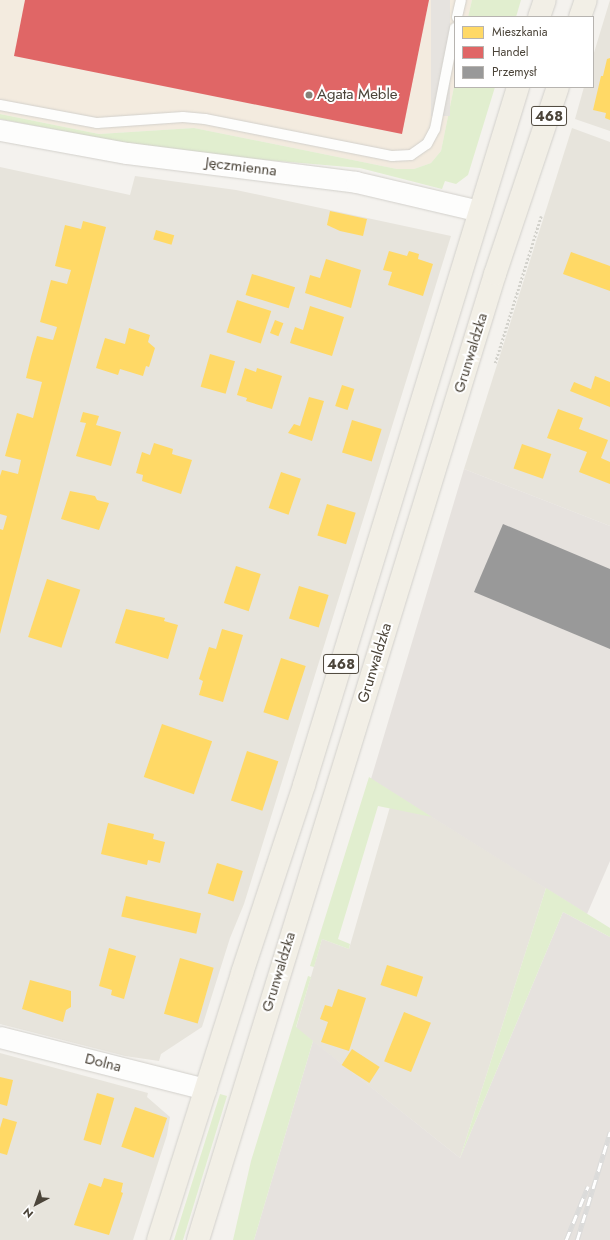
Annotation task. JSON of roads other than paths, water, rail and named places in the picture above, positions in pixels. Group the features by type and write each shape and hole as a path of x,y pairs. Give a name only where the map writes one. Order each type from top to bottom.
{"main road":[{"path":"540,16 545,0"},
{"path":"580,16 586,0"},
{"name":"468","path":"158,1240 304,784 518,88"},
{"name":"Grunwaldzka","path":"198,1240 484,310 558,88"}],"street":[{"name":"Jęczmienna","path":"0,130 126,153 356,182 480,212"},
{"name":"Dolna","path":"0,1037 206,1089"}],"lane":[{"path":"457,16 461,0"},
{"path":"0,105 97,123 183,117 205,119 392,156 411,155 428,144 435,129 454,33"}],"railway":[{"path":"577,1240 610,1132"},
{"path":"566,1240 588,1186"}],"place":[{"name":"Agata Meble","path":"309,95"}]}
